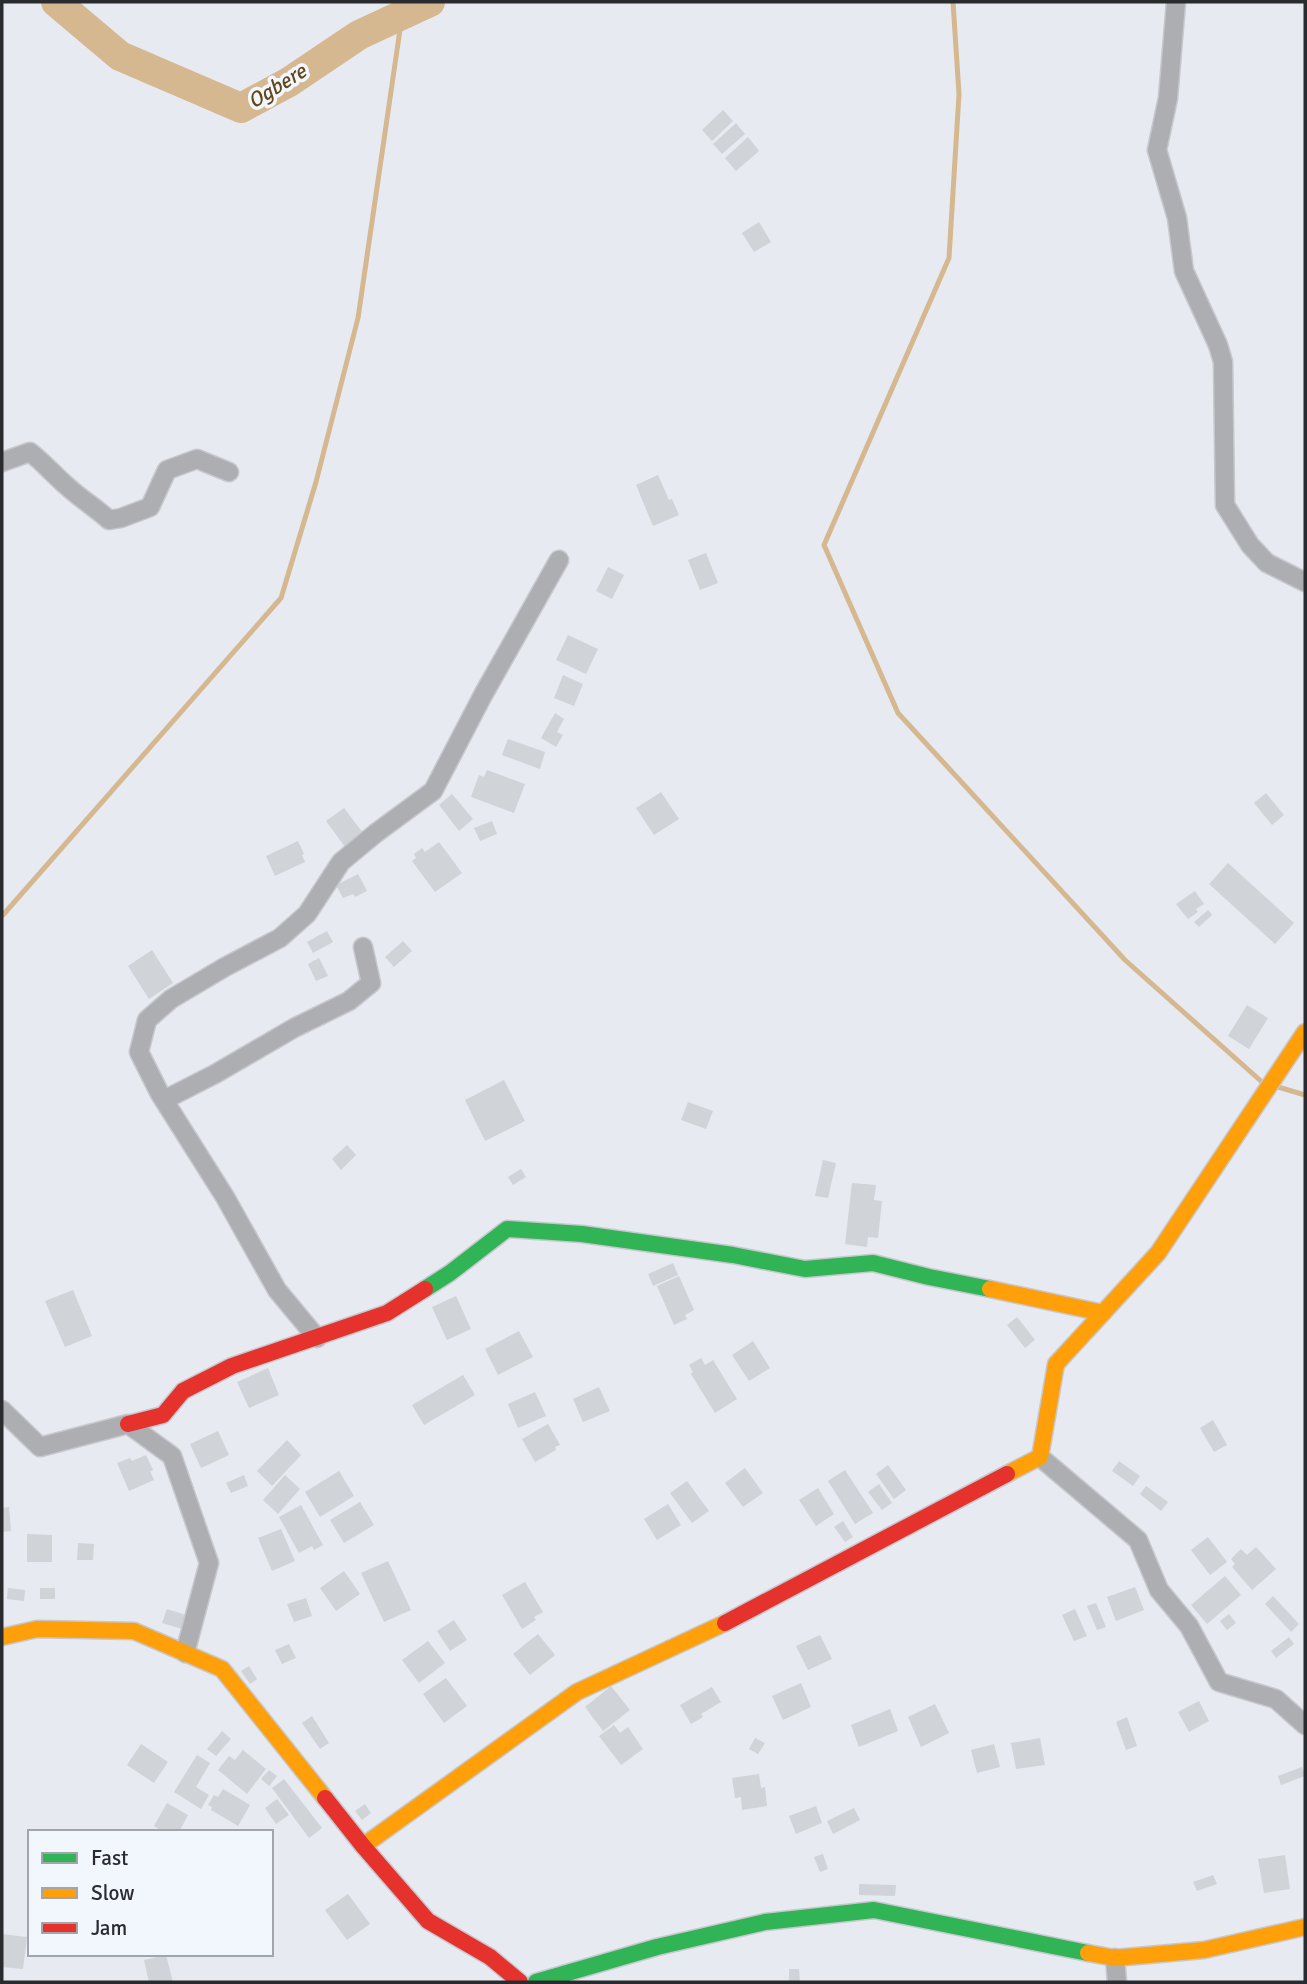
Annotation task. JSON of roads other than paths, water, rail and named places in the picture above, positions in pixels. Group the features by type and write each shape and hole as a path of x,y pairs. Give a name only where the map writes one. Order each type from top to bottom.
{"street":[{"path":"1175,2 1168,97 1157,150 1177,218 1184,271 1218,345 1223,362 1225,505 1250,545 1267,563 1305,582"},
{"path":"2,461 30,452 108,520 150,507 167,470 177,466 197,459 229,472"},
{"path":"317,1338 277,1290 225,1197 164,1100 139,1052 147,1020 171,999 280,938 307,915 341,862 433,791 559,560"},
{"path":"164,1100 294,1028 349,1001 371,983 363,947"},
{"path":"1040,1457 1056,1364 1157,1253 1305,1032"},
{"path":"2,1410 40,1447 163,1415 183,1391 232,1366 387,1313 450,1273 507,1228 582,1234 733,1255 806,1269 873,1263 1103,1313"},
{"path":"128,1424 172,1456 209,1563 184,1653"},
{"path":"1040,1457 1138,1540 1159,1590 1189,1626 1219,1682 1276,1699 1305,1725"},
{"path":"363,1846 577,1692 737,1618 1040,1457"},
{"path":"2,1637 37,1629 134,1632 222,1669 363,1846 428,1921 490,1957 520,1982"},
{"path":"536,1982 657,1947 765,1923 874,1910 1115,1958 1204,1950 1305,1927"},
{"path":"1115,1958 1117,1982"}],"waterway":[{"name":"Ogbere","path":"56,2 120,56 241,108 289,82 359,35 430,2"},
{"path":"953,2 959,94 949,258 824,545 898,713 1125,960 1262,1082"},
{"path":"3,915 281,598 316,482 358,318 402,16"},
{"path":"1278,1087 1305,1095"}]}
